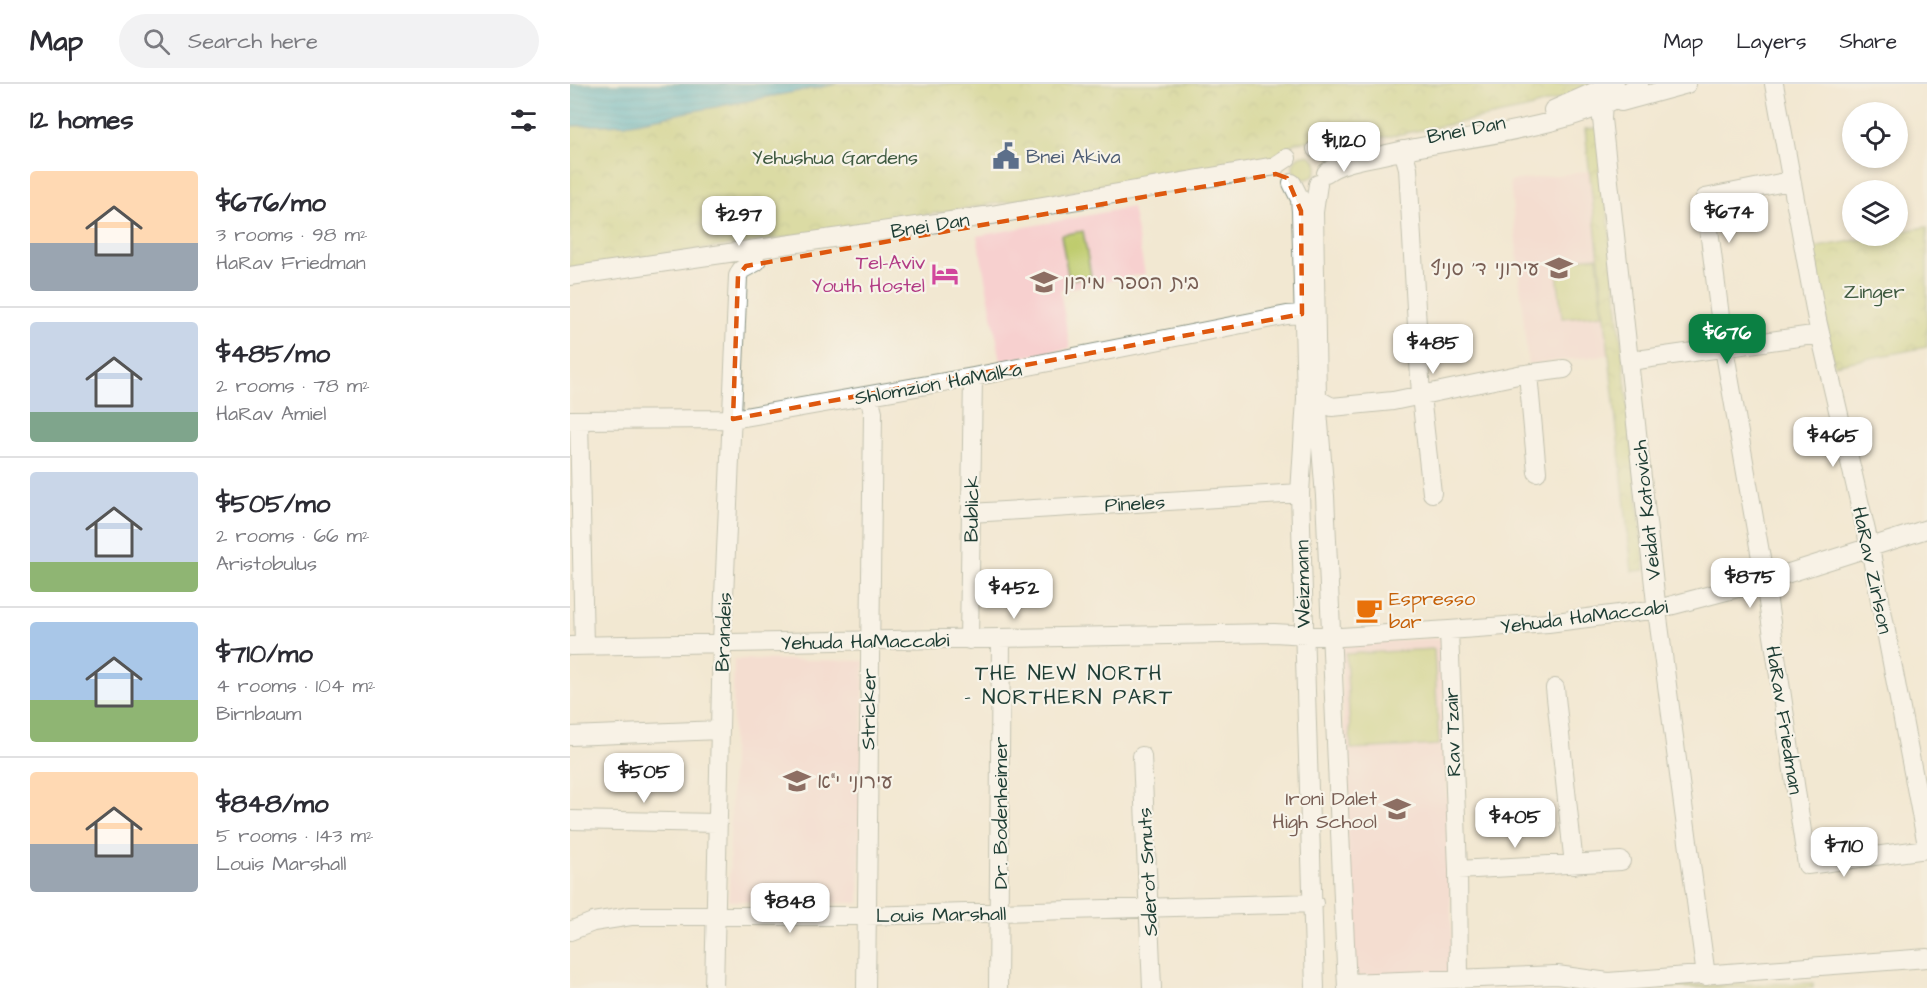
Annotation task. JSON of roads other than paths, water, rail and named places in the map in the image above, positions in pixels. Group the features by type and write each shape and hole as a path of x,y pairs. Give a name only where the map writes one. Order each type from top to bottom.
{"street":[{"path":"1598,107 1614,84"},
{"name":"Bnei Dan","path":"1316,149 1334,154 1539,115 1614,84"},
{"name":"Bnei Dan","path":"1598,107 1639,84"},
{"name":"Bnei Dan","path":"1322,179 1340,165 1403,150 1537,124 1687,84"},
{"name":"HaRav Zirlson","path":"1774,84 1790,182 1820,334 1870,548 1927,847"},
{"name":"Veidat Katovich","path":"1598,107 1658,609 1706,976"},
{"path":"1303,146 1316,149 1325,159 1322,179 1305,188 1290,181 1285,171 1287,158 1291,152 1303,146"},
{"path":"1403,150 1408,168 1421,396 1432,494"},
{"name":"Bnei Dan","path":"570,276 985,216 1275,166 1287,158"},
{"name":"Bnei Dan","path":"570,285 736,270 756,262 986,226 1276,174 1290,181"},
{"name":"Weizmann","path":"1315,988 1300,494 1311,399 1314,212 1322,179"},
{"name":"Weizmann","path":"1290,181 1300,199 1302,314 1325,496 1347,985"},
{"name":"HaRav Friedman","path":"1790,182 1705,198 1724,348 1764,581 1807,865 1927,847"},
{"path":"711,256 727,260 736,270"},
{"name":"Brandeis","path":"714,988 722,642 733,419 736,270"},
{"name":"Shlomzion HaMalka","path":"574,420 733,419 973,377 1287,315 1302,314"},
{"path":"1630,361 1820,334"},
{"path":"1311,399 1332,407 1421,396 1564,369"},
{"path":"1528,374 1537,472"},
{"name":"Bublick","path":"969,640 973,377"},
{"name":"Stricker","path":"866,988 865,916 873,412 869,396"},
{"path":"574,420 577,646"},
{"name":"Pineles","path":"970,513 1300,494"},
{"name":"Yehuda HaMaccabi","path":"577,646 1264,633 1303,635 1330,632 1449,630 1548,622 1658,609 1764,581 1927,529"},
{"name":"Rav Tzair","path":"1449,630 1458,870 1459,979"},
{"name":"Dr. Bodenheimer","path":"998,988 1001,639"},
{"path":"1555,688 1574,865"},
{"path":"570,736 720,730"},
{"name":"Sderot Smuts","path":"1142,756 1152,988"},
{"path":"570,820 717,823"},
{"path":"1458,870 1621,861"},
{"name":"Louis Marshall","path":"570,931 593,922 631,916 865,916 1150,910 1314,903"},
{"path":"1347,985 1557,975 1608,982 1927,958"}],"water":[{"path":"570,84 837,84 625,124 570,126"}],"place":[{"name":"Bnei Akiva","path":"1006,156"},
{"name":"עירוני ד' סניף","path":"1559,268"},
{"name":"Tel-Aviv Youth Hostel","path":"945,274"},
{"name":"בית הספר מירון","path":"1044,282"},
{"name":"Espresso bar","path":"1369,610"},
{"name":"עירוני י\"א","path":"797,781"},
{"name":"Ironi Dalet High School","path":"1397,809"}],"district":[{"name":"THE NEW NORTH - NORTHERN PART","path":"1069,685"}],"park label":[{"name":"Yehushua Gardens","path":"835,157"},
{"name":"Zinger","path":"1874,291"}]}
